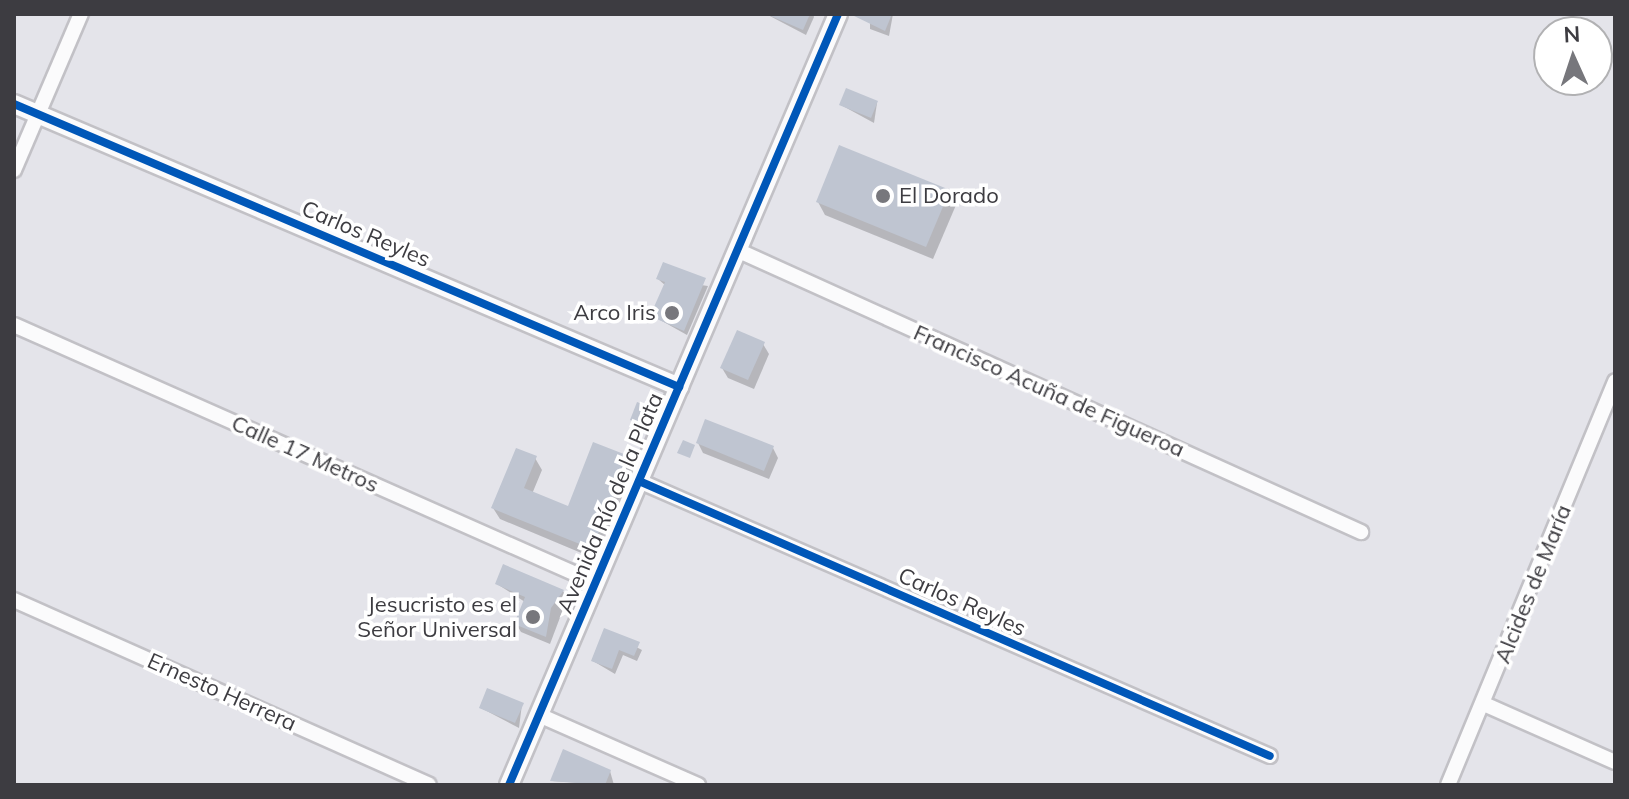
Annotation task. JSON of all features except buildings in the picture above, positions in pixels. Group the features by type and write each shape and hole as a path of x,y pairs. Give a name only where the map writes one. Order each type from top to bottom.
{"street":[{"path":"14,170 81,14"},
{"name":"Avenida Río de la Plata","path":"509,785 838,14"},
{"name":"Carlos Reyles","path":"14,104 679,387"},
{"name":"Francisco Acuña de Figueroa","path":"737,250 1361,532"},
{"name":"Calle 17 Metros","path":"14,325 596,583"},
{"name":"Alcides de María","path":"1448,785 1615,381"},
{"name":"Carlos Reyles","path":"639,481 1270,756"},
{"name":"Ernesto Herrera","path":"14,600 429,785"},
{"path":"1484,704 1615,762"},
{"path":"539,715 698,785"}],"cycle path":[{"path":"509,785 838,14"},
{"path":"14,104 679,387"},
{"path":"639,481 1270,756"}],"place":[{"name":"El Dorado","path":"883,196"},
{"name":"Arco Iris","path":"672,313"},
{"name":"Jesucristo es el Señor Universal","path":"533,617"}]}
